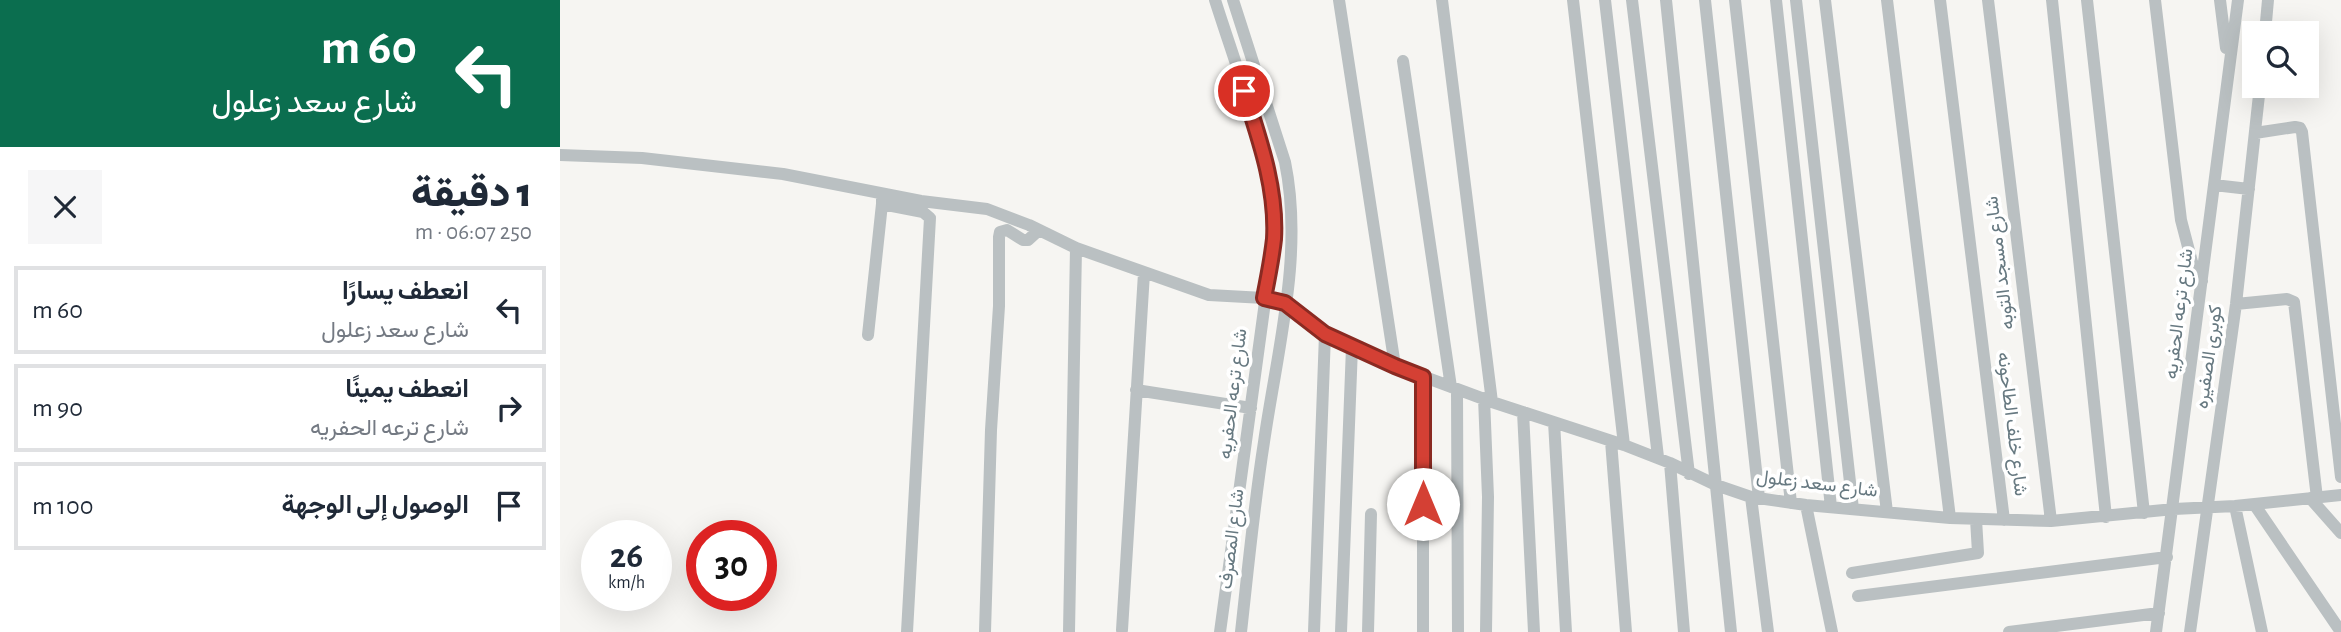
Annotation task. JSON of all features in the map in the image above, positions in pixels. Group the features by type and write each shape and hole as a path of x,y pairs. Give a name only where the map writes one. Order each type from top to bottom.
{"street":[{"name":"شارع ترعه الحفريه","path":"1215,0 1259,136 1270,188 1274,236 1220,632"},
{"name":"شارع المصرف","path":"1233,0 1277,133 1290,187 1292,216 1285,303 1263,444 1241,632"},
{"path":"1339,0 1395,366"},
{"path":"1442,0 1488,400 1486,632"},
{"path":"1573,0 1624,445"},
{"path":"1605,0 1685,632"},
{"path":"1632,0 1689,474"},
{"path":"1666,0 1731,632"},
{"path":"1705,0 1768,632"},
{"path":"1735,0 1791,503"},
{"path":"1776,0 1831,507"},
{"path":"1796,0 1853,509"},
{"path":"1825,0 1887,512"},
{"path":"1887,0 1950,518"},
{"name":"شارع خلف الطاحونه","path":"1940,0 2004,520"},
{"name":"شارع مسجد التوبه","path":"1988,0 2051,521"},
{"path":"2052,0 2106,517"},
{"path":"2087,0 2144,513"},
{"path":"2155,0 2181,220 2192,262 2202,282"},
{"path":"2220,0 2228,65"},
{"name":"شارع ترعه الحفريه","path":"2157,632 2238,0"},
{"path":"2266,21 2268,0"},
{"path":"1403,61 1454,388 1458,632"},
{"name":"كوبرى الصفيره","path":"2190,632 2236,304 2259,98"},
{"path":"2255,133 2300,128 2341,477"},
{"path":"560,156 642,158 783,174 882,199 923,212 930,218 907,632"},
{"path":"2214,186 2249,189"},
{"path":"882,199 987,209 1076,248 1209,295 1264,298 1285,303"},
{"path":"868,335 882,199"},
{"path":"985,632 991,430 999,306 999,237 1000,232 1007,230 1023,240 1028,240 1039,230"},
{"path":"1069,632 1076,248"},
{"path":"1122,630 1144,273"},
{"path":"2236,304 2287,299 2294,302 2314,498 2341,533"},
{"name":"شارع سعد زعلول","path":"1285,303 1325,334 1395,366 1624,445 1664,460 1716,485 1755,498 1950,518 2051,521 2341,495"},
{"path":"1314,632 1325,334"},
{"path":"1341,632 1352,347"},
{"path":"1423,377 1423,632"},
{"path":"1136,390 1251,408"},
{"path":"1523,412 1534,632"},
{"path":"1555,422 1566,632"},
{"path":"1611,441 1626,632"},
{"path":"2254,504 2341,632"},
{"path":"1806,505 1832,632"},
{"path":"2235,506 2262,632"},
{"path":"1367,632 1371,514"},
{"path":"1852,573 1978,553 1976,519"},
{"path":"1858,596 2167,557"},
{"path":"2009,632 2159,613"}],"route":[{"path":"1244,91 1265,159 1273,211 1274,236 1264,298 1285,303 1325,334 1423,377 1423,504"}]}
